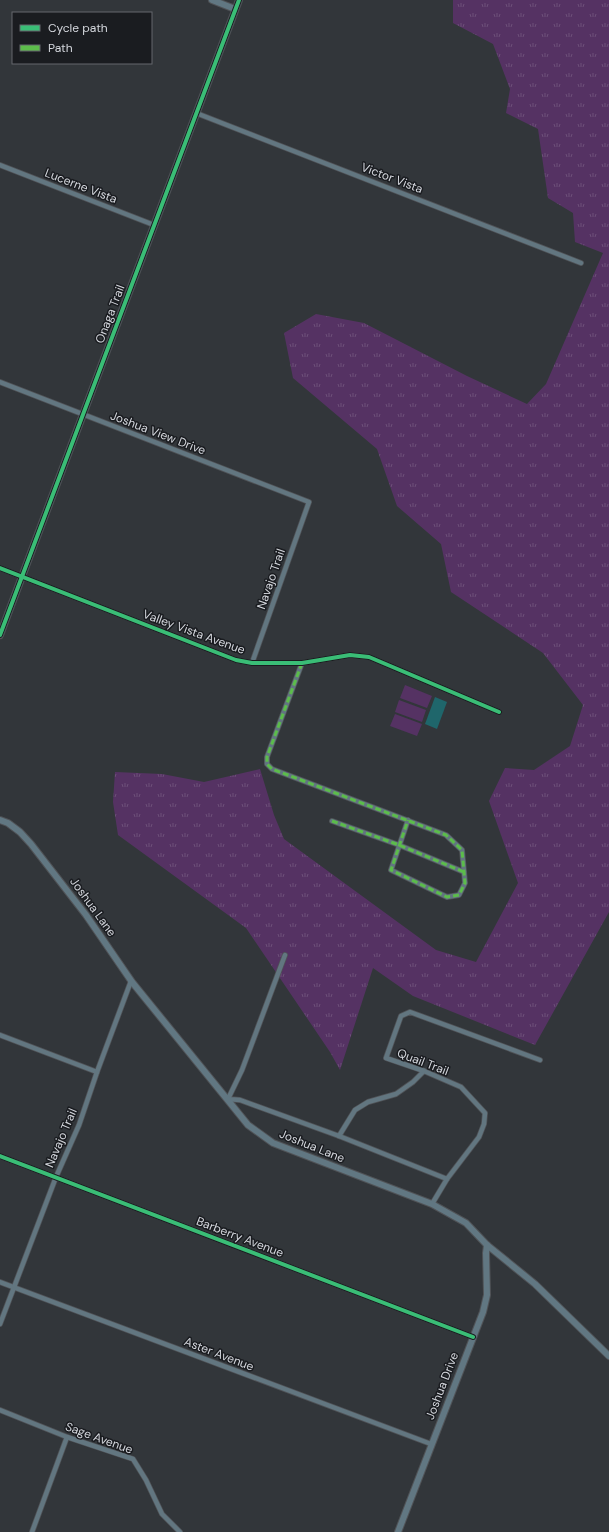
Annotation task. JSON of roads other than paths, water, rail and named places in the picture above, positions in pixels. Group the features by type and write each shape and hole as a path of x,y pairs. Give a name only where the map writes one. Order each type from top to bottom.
{"street":[{"path":"212,0 235,9"},
{"name":"Onaga Trail","path":"0,636 239,0"},
{"name":"Victor Vista","path":"196,113 581,263"},
{"name":"Lucerne Vista","path":"0,165 154,224"},
{"name":"Joshua View Drive","path":"0,382 309,502"},
{"name":"Navajo Trail","path":"252,663 309,502"},
{"name":"Valley Vista Avenue","path":"0,568 236,660 252,663 302,663 350,655 369,657 499,712"},
{"path":"302,663 267,757 267,764 272,769 408,820 446,835 462,850 465,883 459,895 447,897 391,870 408,820"},
{"name":"Joshua Lane","path":"0,820 8,823 20,832 31,844 86,915 132,981 248,1125 273,1143 432,1204 466,1223 487,1245 535,1284 609,1356"},
{"path":"332,821 399,845 464,872"},
{"path":"285,955 242,1070 228,1099 240,1100 339,1136 448,1179 432,1204"},
{"name":"Navajo Trail","path":"0,1324 56,1177 79,1125 97,1072 132,981"},
{"name":"Quail Trail","path":"448,1179 479,1138 484,1124 485,1112 461,1088 424,1071 386,1058 401,1016 410,1012 540,1060"},
{"path":"0,1035 97,1072"},
{"path":"339,1136 355,1110 368,1102 396,1094 424,1071"},
{"name":"Barberry Avenue","path":"0,1156 473,1337"},
{"name":"Joshua Drive","path":"398,1532 483,1312 487,1295 487,1245"},
{"name":"Aster Avenue","path":"0,1282 431,1444"},
{"name":"Sage Avenue","path":"0,1410 67,1438 133,1459 146,1480 162,1514 180,1532"},
{"path":"32,1532 67,1438"}],"water":[{"path":"435,697 447,702 437,729 425,724"}]}
